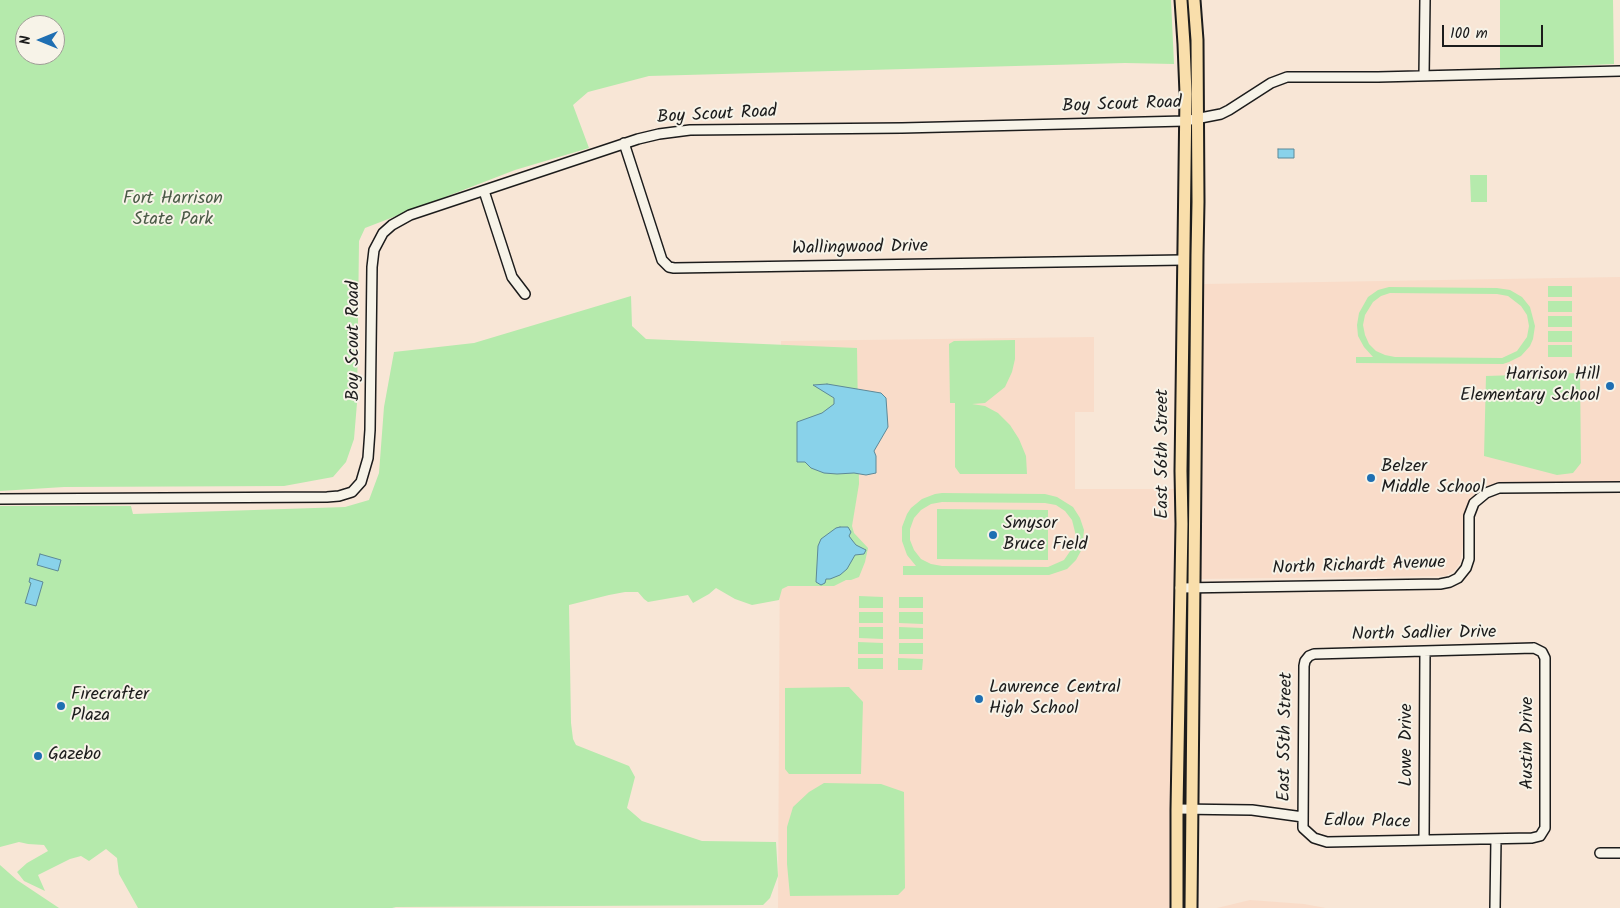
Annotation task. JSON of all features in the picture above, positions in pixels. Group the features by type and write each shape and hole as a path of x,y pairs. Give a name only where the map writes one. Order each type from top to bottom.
{"main road":[{"name":"East 56th Street","path":"1177,908 1185,121 1184,44 1181,0"},
{"name":"East 56th Street","path":"1191,908 1198,202 1197,40 1194,0"}],"street":[{"path":"1424,75 1425,0"},
{"name":"Boy Scout Road","path":"0,499 327,498 352,492 361,482 369,450 372,267 374,250 386,229 404,218 650,135 690,130 902,128 1185,121 1198,120 1229,110 1268,84 1283,78 1620,71"},
{"name":"Wallingwood Drive","path":"624,144 662,260 669,267 1184,260"},
{"path":"484,191 512,277 525,294"},
{"path":"1182,366 1196,366"},
{"name":"North Richardt Avenue","path":"1180,588 1440,584 1450,582 1458,578 1466,568 1469,559 1469,516 1474,503 1486,492 1498,488 1620,487"},
{"name":"North Sadlier Drive","path":"1307,658 1314,654 1535,648 1542,652"},
{"name":"Lowe Drive","path":"1424,840 1425,651"},
{"name":"Austin Drive","path":"1542,652 1545,658 1545,828 1542,834"},
{"name":"East 55th Street","path":"1302,817 1304,666 1307,658"},
{"name":"Edlou Place","path":"1177,809 1252,810 1302,817 1302,826 1308,834 1317,840 1325,842 1532,838 1542,834"},
{"path":"1495,908 1496,839"},
{"path":"1600,853 1620,853"}],"shaded area":[{"path":"1620,277 1620,483 1500,485 1468,513 1460,563 1454,571 1445,576 1200,579 1204,284"},
{"name":"Lawrence Central High School","path":"1094,337 1094,412 1075,412 1075,489 1181,489 1177,908 778,908 781,341"},
{"path":"1250,900 1304,904 1326,908 1217,908"}],"green space":[{"name":"Fort Harrison State Park","path":"0,0 1171,0 1174,64 1125,63 649,76 588,92 573,105 589,148 515,170 365,228 359,241 357,403 354,439 346,462 333,477 284,486 64,487 0,491"},
{"path":"1500,0 1613,0 1614,64 1500,69"},
{"path":"1470,175 1487,175 1487,202 1471,202"},
{"path":"1548,286 1572,286 1572,297 1548,297"},
{"path":"1389,287 1497,288 1510,290 1522,297 1530,307 1535,326 1533,339 1530,346 1521,356 1503,364 1356,363 1356,357 1373,357 1364,347 1358,336 1357,325 1359,313 1368,297 1378,290","holes":["1390,293 1497,294 1508,296 1521,306 1527,315 1529,326 1527,337 1517,351 1502,358 1395,357 1376,351 1369,344 1365,335 1363,325 1365,315 1373,302 1381,296"]},
{"path":"631,296 632,326 646,339 857,348 859,484 852,526 854,533 868,548 859,577 846,580 834,586 788,586 782,589 779,600 752,605 735,599 716,588 693,603 688,595 648,602 638,592 625,592 569,605 571,723 573,739 576,745 629,766 635,777 627,808 642,821 702,841 776,842 778,876 770,898 763,905 138,908 119,874 117,858 106,849 89,861 81,856 70,859 38,875 45,891 24,881 17,872 27,863 48,851 44,845 19,842 0,847 0,506 131,506 133,514 345,507 369,500 379,473 384,407 394,352 474,343"},
{"path":"1548,301 1572,301 1572,312 1548,312"},
{"path":"1548,316 1572,316 1572,327 1548,327"},
{"path":"1548,331 1572,331 1572,342 1548,342"},
{"path":"1015,340 1015,359 1012,372 1005,387 985,403 972,404 985,406 998,413 1010,425 1019,439 1026,456 1027,474 960,474 955,467 955,403 950,403 949,344 954,341"},
{"path":"1548,345 1572,345 1572,357 1548,357"},
{"path":"1580,373 1581,463 1573,473 1557,475 1484,456 1486,376"},
{"path":"935,494 1045,494 1057,497 1073,507 1080,518 1084,530 1082,549 1076,560 1067,569 1049,575 903,575 903,566 916,566 907,555 902,541 902,527 907,514 922,499","holes":["942,502 1045,503 1056,505 1065,511 1072,520 1076,536 1073,547 1064,560 1048,567 942,566 931,564 921,559 914,550 910,540 910,529 914,518 921,510 931,504"]},
{"name":"Smysor Bruce Field","path":"937,509 1048,510 1048,560 937,559"},
{"path":"859,596 883,597 883,608 859,608"},
{"path":"899,597 923,597 923,608 899,608"},
{"path":"859,612 883,612 883,623 859,623"},
{"path":"899,612 923,612 923,624 899,623"},
{"path":"859,627 883,627 883,639 859,638"},
{"path":"899,627 923,628 923,639 899,639"},
{"path":"858,642 883,643 883,654 858,654"},
{"path":"899,643 923,643 923,654 899,654"},
{"path":"858,658 883,658 883,669 858,669"},
{"path":"898,658 923,659 922,670 898,670"},
{"path":"849,687 863,702 861,774 789,774 785,769 785,688"},
{"path":"824,783 881,784 904,792 905,888 898,895 790,896 787,864 787,827 793,807 809,792"},
{"path":"0,865 17,880 59,908 0,908"}],"water":[{"path":"1278,149 1294,149 1294,158 1278,158"},
{"path":"827,384 881,393 886,398 888,427 874,451 876,456 876,473 866,475 824,473 811,468 805,462 797,462 797,422 822,413 834,404 834,398 813,385"},
{"path":"840,527 848,527 851,532 849,536 852,540 856,545 866,550 864,554 855,555 847,569 840,575 826,579 825,583 821,585 816,582 818,546 821,539"},
{"path":"40,554 61,560 58,571 37,565"},
{"path":"30,578 43,582 36,606 25,603 31,583 29,582"}],"place":[{"name":"Harrison Hill Elementary School","path":"1610,386"},
{"name":"Belzer Middle School","path":"1371,478"},
{"name":"Smysor Bruce Field","path":"993,535"},
{"name":"Lawrence Central High School","path":"979,699"},
{"name":"Firecrafter Plaza","path":"61,706"},
{"name":"Gazebo","path":"38,756"}]}
